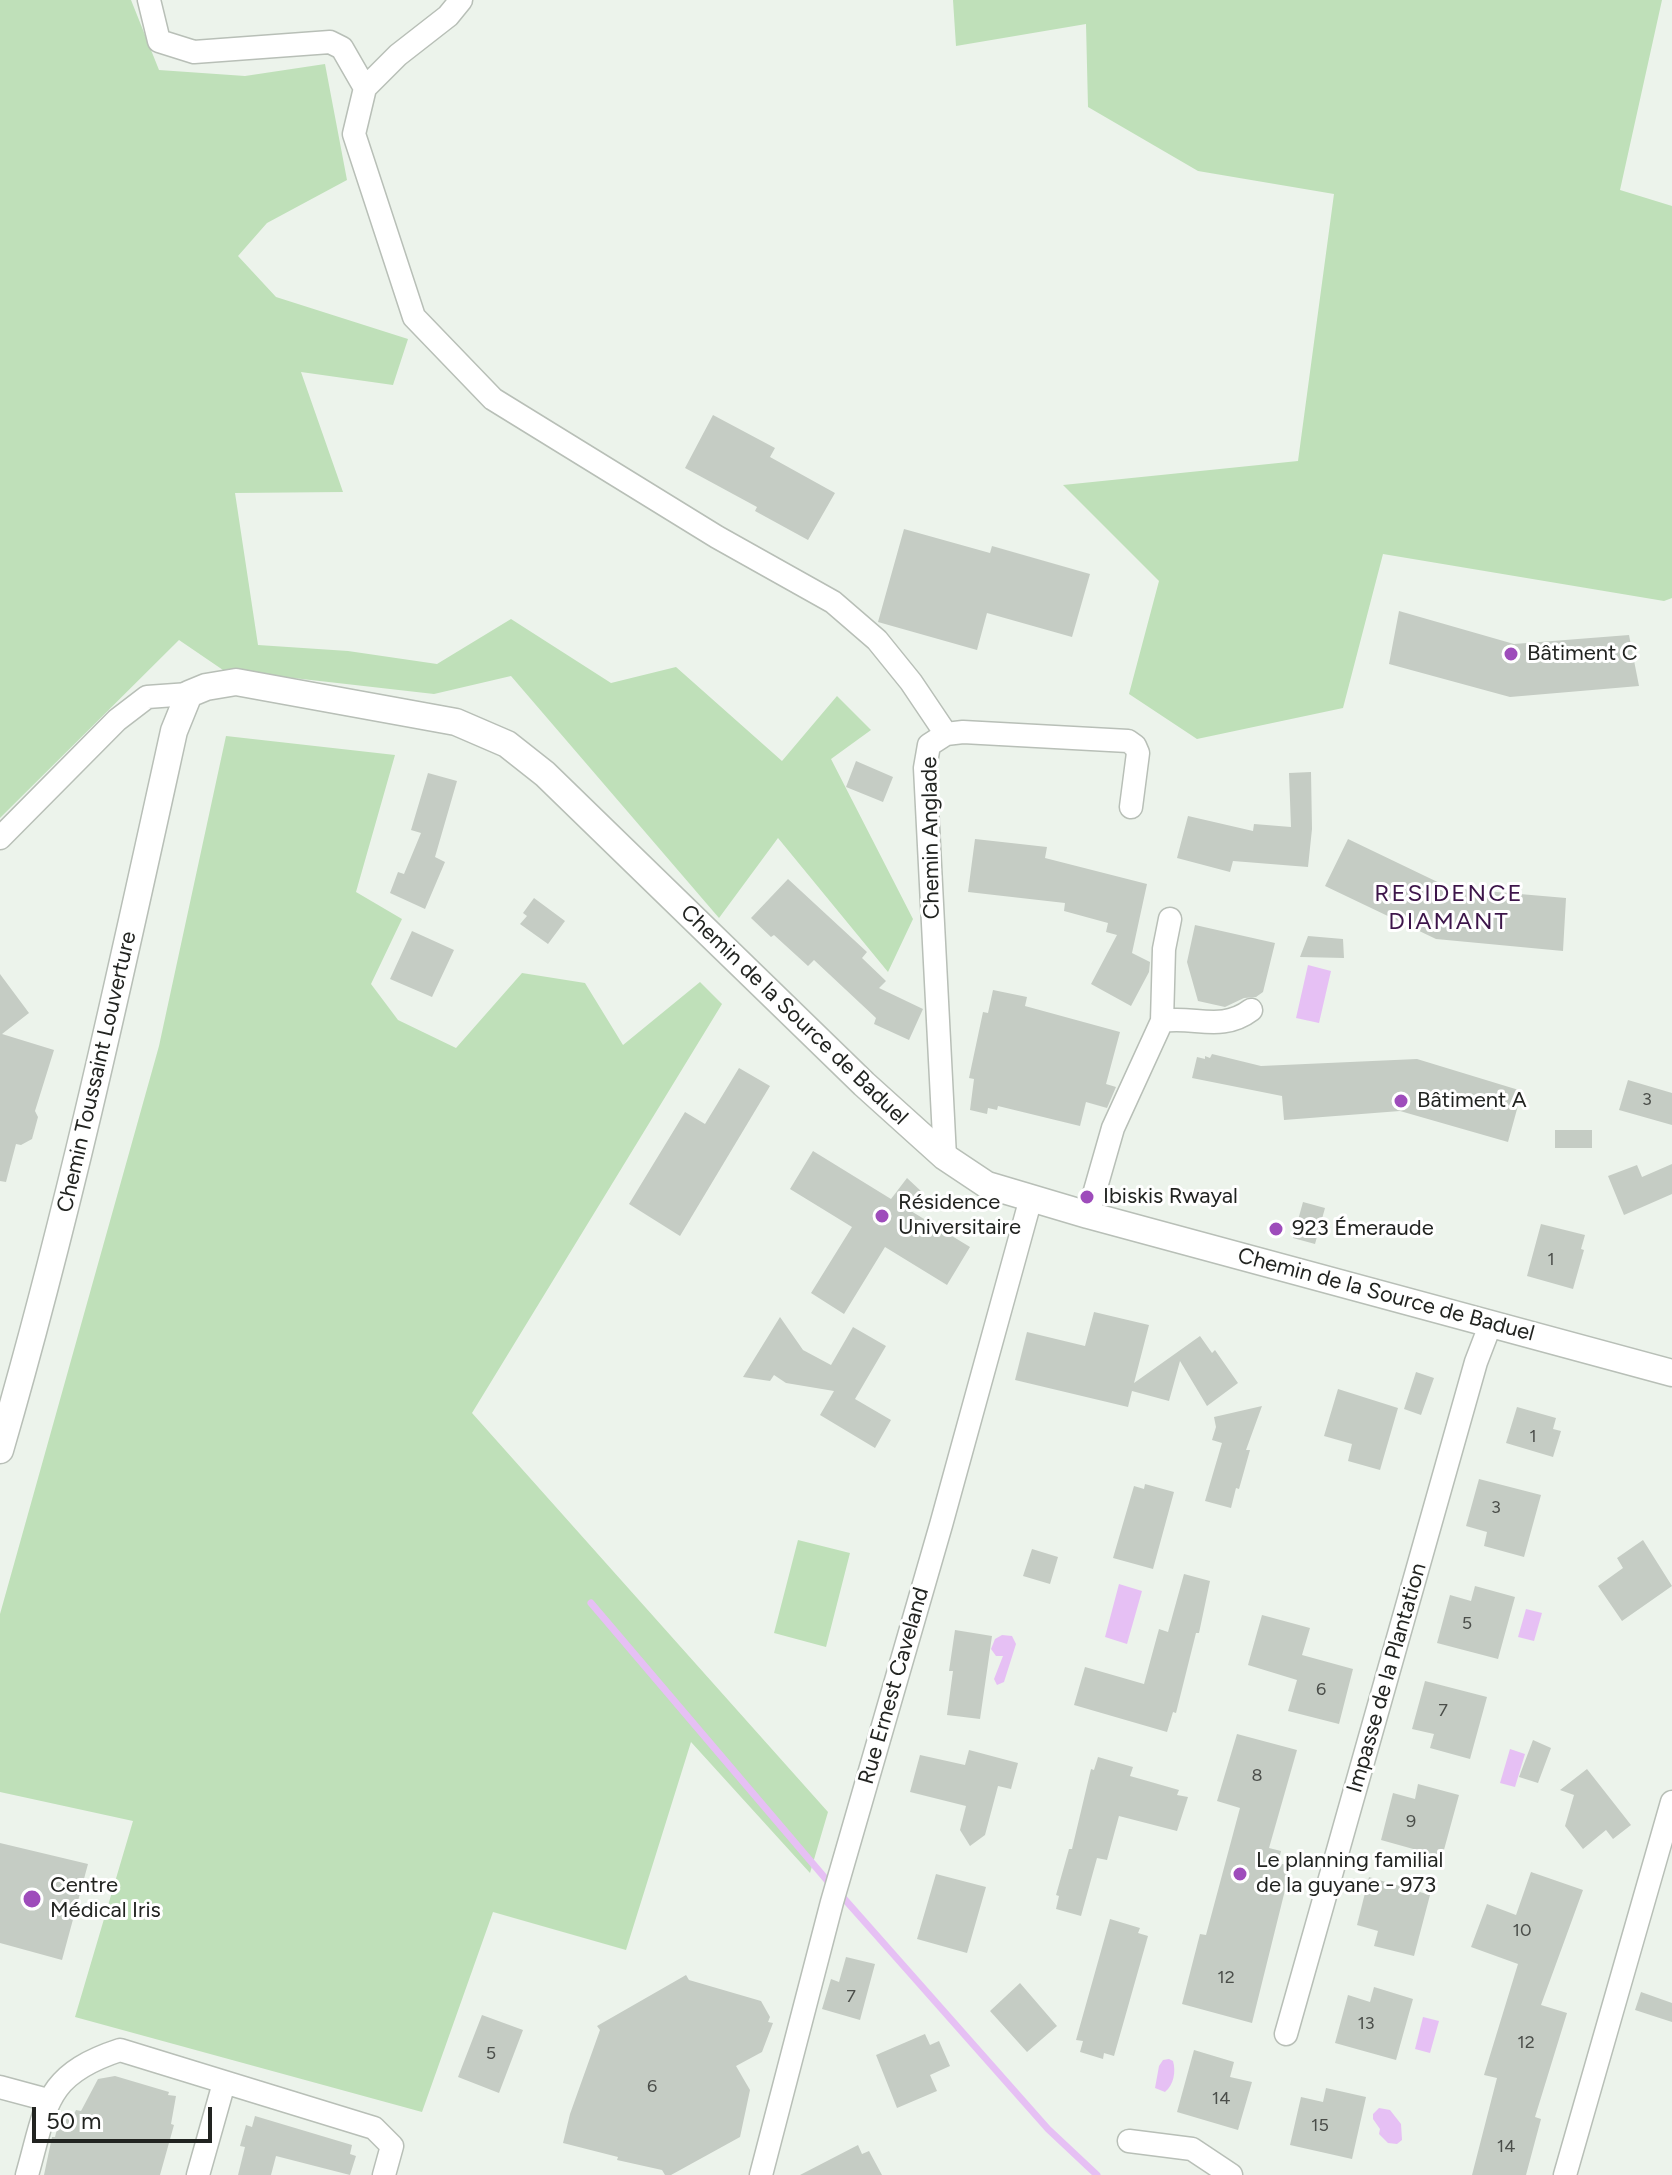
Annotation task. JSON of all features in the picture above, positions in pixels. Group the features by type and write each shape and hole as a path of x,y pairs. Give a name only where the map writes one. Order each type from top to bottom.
{"street":[{"path":"149,0 159,41 194,52 330,42 342,48 365,88"},
{"path":"461,0 448,16 398,55 365,88 354,134 414,317 493,399 717,537 833,602 877,640 911,682 946,734"},
{"name":"Chemin de la Source de Baduel","path":"0,838 117,720 147,697 189,694 206,687 236,682 456,722 507,744 545,774 740,966 945,1157 987,1185 1672,1373"},
{"name":"Chemin Toussaint Louverture","path":"0,1450 40,1312 103,1051 174,731 189,694"},
{"name":"Chemin Anglade","path":"945,1157 925,768 929,745 946,734 963,732 1128,741 1138,753 1131,807"},
{"path":"1088,1215 1113,1128 1162,1021 1164,949 1170,919"},
{"path":"1162,1021 1229,1022 1251,1010"},
{"name":"Rue Ernest Caveland","path":"761,2175 841,1869 941,1525 1031,1198"},
{"name":"Impasse de la Plantation","path":"1286,2034 1472,1377 1491,1323"},
{"path":"1565,2175 1672,1802"},
{"path":"27,2175 48,2100 64,2079 91,2060 120,2050 374,2128 392,2146 384,2175"},
{"path":"198,2175 224,2083"},
{"path":"0,2087 48,2100"},
{"path":"1129,2141 1192,2149 1231,2175"}],"green space":[{"path":"0,0 131,0 159,70 245,76 325,64 347,180 267,223 238,256 276,297 408,339 393,385 301,372 343,492 235,493 258,645 348,651 437,664 511,619 611,683 676,667 782,761 837,696 871,730 831,759 913,919 888,972 778,838 719,918 511,676 434,694 223,670 179,640 0,818"},
{"path":"953,0 1662,0 1620,190 1672,206 1672,598 1664,601 1383,554 1343,708 1197,739 1129,694 1159,581 1063,485 1298,461 1334,194 1198,171 1088,107 1086,24 956,46"},
{"path":"226,736 395,755 356,892 402,919 371,984 398,1020 456,1048 522,973 585,983 623,1045 700,982 722,1004 472,1413 828,1812 810,1873 691,1742 626,1950 493,1912 422,2112 75,2017 133,1821 0,1792 0,1614 159,1046"},
{"path":"798,1540 850,1553 826,1647 774,1633"}],"shaded area":[{"path":"1308,965 1331,971 1319,1023 1296,1018"},
{"path":"1119,1584 1142,1591 1127,1644 1105,1637"},
{"path":"1526,1609 1542,1613 1534,1641 1518,1637"},
{"path":"1002,1635 1012,1636 1016,1644 1004,1682 997,1685 994,1679 1003,1656 996,1656 991,1649 995,1639"},
{"path":"1510,1749 1525,1754 1515,1787 1500,1783"},
{"path":"1423,2017 1439,2021 1430,2053 1415,2049"},
{"path":"1163,2060 1173,2061 1174,2073 1165,2092 1155,2088 1159,2066"},
{"path":"1379,2108 1390,2110 1401,2124 1402,2140 1397,2144 1388,2143 1379,2134 1373,2114"}],"building":[{"path":"713,415 775,448 770,457 835,493 808,540 755,511 757,507 685,468"},
{"path":"904,529 990,553 992,546 1090,574 1072,637 987,613 977,650 878,622"},
{"name":"Bâtiment C","path":"1399,611 1514,644 1629,635 1639,686 1510,697 1389,664"},
{"path":"856,761 893,777 883,802 846,787"},
{"path":"1311,772 1312,829 1308,867 1233,861 1230,872 1177,858 1188,816 1253,831 1254,824 1291,827 1289,773"},
{"path":"428,773 457,781 435,857 445,862 425,909 390,893 398,872 404,874 421,833 411,830"},
{"path":"975,839 1047,847 1045,858 1147,884 1132,953 1150,962 1149,972 1131,1006 1091,984 1117,935 1106,932 1108,923 1064,911 1065,903 968,892"},
{"path":"1348,839 1450,888 1566,898 1563,951 1436,939 1325,886"},
{"path":"788,879 867,952 862,958 886,981 879,988 923,1009 909,1040 874,1024 876,1018 814,960 808,966 751,918"},
{"path":"534,898 565,921 548,944 520,924 527,916 523,913"},
{"path":"1195,925 1275,943 1263,992 1225,1007 1198,1001 1187,962"},
{"path":"412,931 454,950 432,997 390,979"},
{"path":"1308,936 1343,939 1344,958 1300,957"},
{"path":"0,974 29,1013 2,1034 54,1050 35,1111 38,1117 32,1139 21,1145 16,1144 6,1182 0,1181"},
{"path":"993,990 1027,997 1025,1006 1120,1032 1106,1084 1116,1087 1107,1108 1086,1102 1080,1126 998,1106 997,1110 988,1108 987,1114 970,1110 974,1079 969,1078 983,1012 988,1013"},
{"name":"Bâtiment A","path":"1212,1054 1261,1066 1417,1059 1522,1091 1508,1142 1400,1111 1284,1120 1282,1096 1192,1078 1197,1057 1210,1058"},
{"path":"739,1068 770,1086 680,1236 629,1204 685,1112 705,1124"},
{"path":"1628,1080 1672,1093 1672,1125 1619,1110"},
{"path":"1555,1130 1592,1130 1592,1148 1555,1148"},
{"name":"Résidence Universitaire","path":"813,1151 891,1199 907,1178 922,1192 906,1208 970,1247 947,1285 885,1247 844,1314 811,1293 852,1227 790,1189"},
{"path":"1672,1164 1672,1194 1624,1215 1608,1176 1637,1165 1642,1177"},
{"path":"1303,1202 1325,1208 1315,1244 1293,1238"},
{"path":"1541,1224 1585,1235 1573,1289 1527,1276"},
{"path":"1094,1312 1149,1325 1134,1383 1200,1336 1212,1353 1215,1350 1238,1383 1207,1406 1180,1361 1169,1401 1132,1391 1128,1407 1015,1380 1027,1332 1085,1346"},
{"path":"780,1317 803,1350 831,1365 853,1327 886,1346 855,1399 891,1420 875,1448 820,1415 834,1391 786,1383 774,1375 770,1381 743,1377"},
{"path":"1416,1372 1434,1378 1421,1415 1404,1409"},
{"path":"1338,1389 1398,1408 1380,1470 1348,1461 1352,1444 1324,1436"},
{"path":"1262,1406 1246,1450 1250,1450 1231,1508 1205,1501 1222,1443 1212,1440 1216,1427 1214,1417"},
{"path":"1517,1407 1556,1418 1553,1429 1561,1431 1553,1457 1506,1443"},
{"path":"1479,1479 1541,1495 1524,1557 1484,1546 1487,1532 1466,1526"},
{"path":"1145,1484 1174,1492 1153,1569 1113,1558 1134,1486 1144,1489"},
{"path":"1643,1540 1672,1586 1622,1621 1598,1586 1623,1568 1617,1558"},
{"path":"1032,1549 1058,1557 1050,1584 1023,1576"},
{"path":"1184,1574 1210,1581 1199,1633 1196,1633 1176,1713 1173,1712 1167,1732 1074,1705 1085,1667 1144,1684 1159,1629 1168,1632"},
{"path":"1475,1586 1515,1597 1498,1659 1437,1643 1450,1595 1471,1601"},
{"path":"1262,1615 1310,1628 1302,1655 1353,1669 1339,1724 1288,1711 1297,1680 1248,1665"},
{"path":"955,1630 992,1636 980,1719 947,1715"},
{"path":"1425,1681 1487,1697 1470,1759 1430,1748 1434,1734 1412,1729"},
{"path":"1237,1734 1297,1750 1269,1848 1281,1851 1278,1863 1291,1866 1252,2023 1182,2004 1200,1934 1206,1935 1240,1808 1217,1801"},
{"path":"1533,1740 1551,1748 1538,1783 1519,1777"},
{"path":"969,1750 1018,1763 1011,1789 998,1786 985,1835 970,1846 960,1830 966,1806 910,1792 920,1755 965,1765"},
{"path":"1098,1757 1133,1767 1130,1776 1179,1790 1177,1795 1188,1797 1177,1831 1119,1816 1107,1860 1097,1858 1081,1916 1056,1909 1059,1896 1056,1895 1069,1849 1072,1849 1091,1769 1094,1770"},
{"path":"1587,1769 1631,1825 1613,1839 1606,1830 1583,1849 1565,1826 1574,1795 1560,1790"},
{"path":"1418,1784 1459,1795 1442,1857 1381,1840 1393,1793 1415,1799"},
{"path":"0,1843 88,1864 62,1960 0,1943"},
{"path":"1531,1872 1583,1890 1541,2005 1567,2013 1535,2117 1541,2119 1526,2175 1472,2175 1497,2078 1484,2075 1518,1964 1471,1947 1487,1904 1516,1915"},
{"path":"936,1874 986,1887 967,1953 917,1939"},
{"path":"1369,1877 1430,1895 1414,1956 1374,1946 1378,1931 1357,1925"},
{"path":"1110,1919 1140,1928 1138,1933 1148,1936 1114,2056 1104,2053 1103,2059 1080,2052 1083,2041 1076,2040"},
{"path":"846,1957 875,1964 860,2020 822,2009 831,1979 839,1982"},
{"path":"686,1975 689,1980 761,2001 770,2017 768,2022 773,2023 762,2052 736,2066 750,2090 740,2137 671,2175 563,2143 600,2030 597,2026"},
{"path":"1020,1983 1057,2026 1027,2052 990,2011"},
{"path":"1374,1987 1413,1999 1396,2060 1335,2043 1348,1995 1370,2002"},
{"path":"1641,1992 1672,2003 1672,2022 1635,2010"},
{"path":"482,2015 523,2030 499,2093 458,2077"},
{"path":"925,2034 930,2045 939,2041 950,2066 930,2075 937,2091 897,2108 876,2055"},
{"path":"1194,2050 1234,2062 1230,2077 1252,2082 1238,2130 1177,2112"},
{"path":"115,2076 176,2096 171,2124 174,2125 160,2175 44,2175 60,2117 71,2120 76,2110 81,2111 98,2079"},
{"path":"1326,2088 1366,2097 1352,2159 1290,2145 1301,2097 1323,2102"},
{"path":"255,2116 352,2145 350,2154 356,2156 350,2175 276,2156 271,2175 238,2175 245,2147 240,2146 246,2125 252,2127"},
{"path":"858,2145 862,2154 869,2151 882,2175 800,2175"}],"waterway":[{"path":"591,1603 831,1885"},
{"path":"840,1894 1048,2129 1097,2175"}],"place":[{"name":"Bâtiment C","path":"1511,654"},
{"name":"Bâtiment A","path":"1401,1101"},
{"name":"Ibiskis Rwayal","path":"1087,1197"},
{"name":"Résidence Universitaire","path":"882,1216"},
{"name":"923 Émeraude","path":"1276,1229"},
{"name":"Le planning familial de la guyane - 973","path":"1240,1874"},
{"name":"Centre Médical Iris","path":"32,1899"}],"district":[{"name":"RESIDENCE DIAMANT","path":"1449,908"}]}
